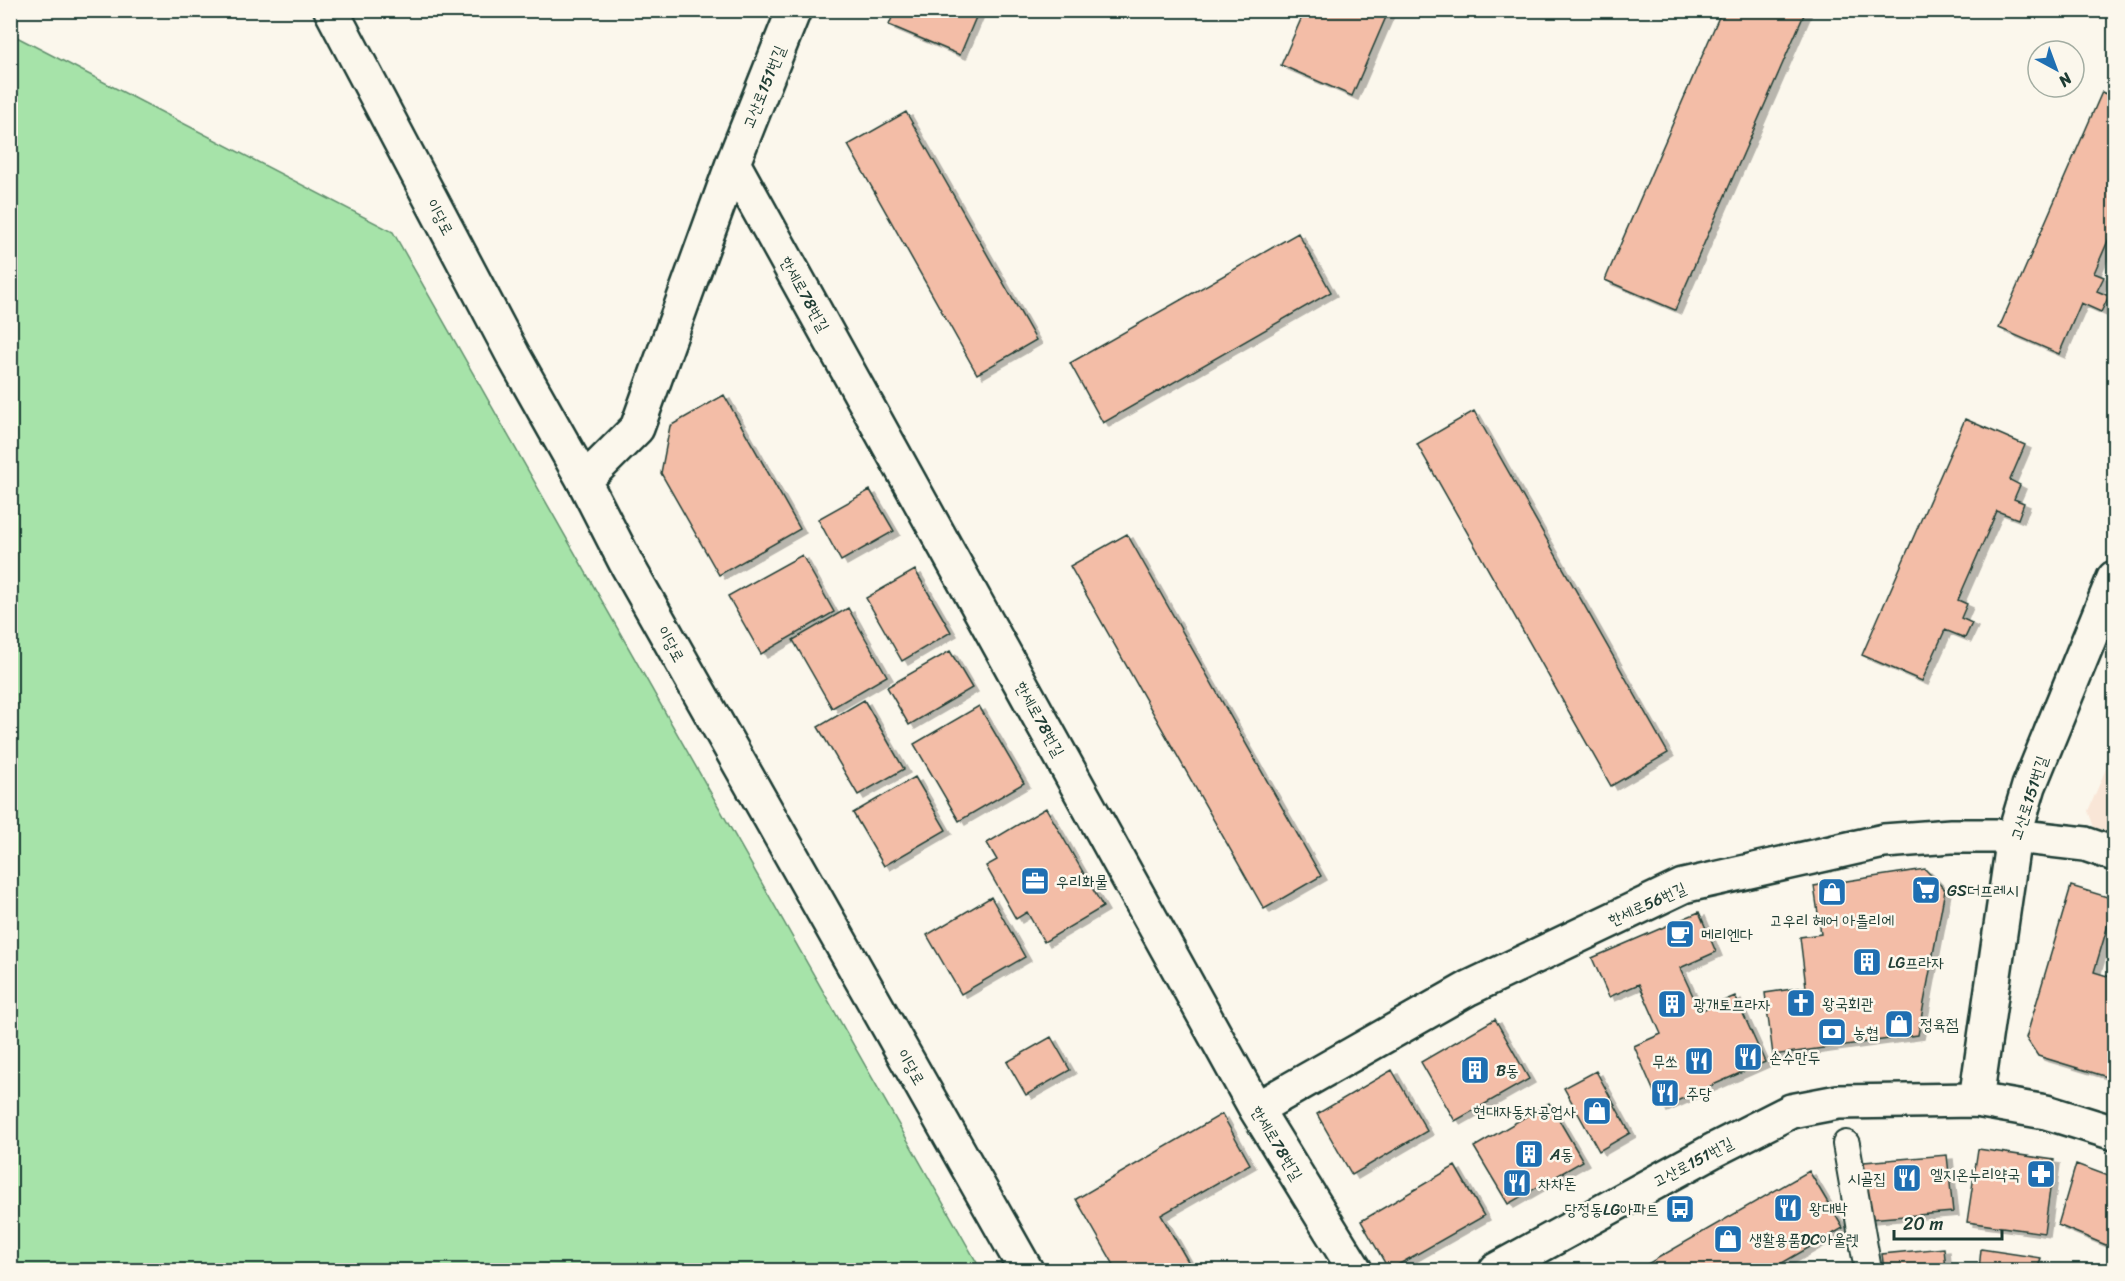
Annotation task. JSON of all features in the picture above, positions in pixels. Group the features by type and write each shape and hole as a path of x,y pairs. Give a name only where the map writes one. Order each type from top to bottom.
{"street":[{"name":"이당로","path":"331,10 513,356 584,481 626,563 1026,1270"},
{"name":"고산로151번길","path":"584,481 637,428 733,164 794,10"},
{"name":"한세로78번길","path":"733,164 1256,1109 1355,1270"},
{"name":"고산로151번길","path":"1976,1100 2014,837 2029,786 2115,578"},
{"name":"한세로56번길","path":"1256,1109 1470,988 1683,886 1884,841 1951,836 2014,837 2085,844 2115,854"},
{"name":"고산로151번길","path":"1496,1270 1714,1150 1791,1111 1838,1102 1976,1100 2046,1112 2115,1133"},
{"path":"1846,1144 1868,1270"}],"shaded area":[{"path":"2114,750 2114,833 2094,827 2088,811"}],"green space":[{"path":"11,34 393,232 981,1270 11,1270"}],"building":[{"path":"895,10 979,10 960,55 889,25"},
{"path":"1305,10 1389,10 1352,96 1281,65"},
{"path":"1722,10 1806,10 1675,310 1605,280"},
{"path":"2102,92 2114,98 2114,227 2094,273 2104,277 2097,291 2109,296 2101,312 2081,303 2059,354 1999,328"},
{"path":"906,112 1036,340 977,374 848,145"},
{"path":"1298,233 1331,292 1103,423 1070,363"},
{"path":"724,395 800,529 719,575 661,473 670,426"},
{"path":"1474,411 1668,753 1611,786 1417,444"},
{"path":"1965,419 2025,445 2010,480 2020,485 2014,499 2024,503 2018,519 1997,511 1958,600 1967,604 1961,618 1972,623 1965,638 1945,630 1922,681 1862,655"},
{"path":"870,490 894,531 841,561 818,519"},
{"path":"1127,534 1321,876 1264,909 1070,566"},
{"path":"802,555 834,612 761,654 728,596"},
{"path":"915,570 951,632 902,661 866,598"},
{"path":"848,608 887,676 832,708 793,640"},
{"path":"950,651 972,688 909,725 887,687"},
{"path":"864,700 904,769 858,795 818,727"},
{"path":"979,706 1024,783 959,821 914,744"},
{"path":"915,777 946,830 884,866 853,813"},
{"path":"1046,808 1103,907 1044,942 1027,912 1016,919 986,866 997,860 987,843"},
{"name":"LG프라자","path":"1925,869 1945,890 1918,1035 1773,1055 1765,993 1806,987 1800,937 1821,934 1814,886"},
{"path":"2071,886 2114,899 2094,972 2114,978 2114,1079 2038,1056 2026,1038"},
{"path":"991,897 1025,957 961,994 927,935"},
{"name":"광개토프라자","path":"1699,912 1716,952 1680,968 1700,1011 1735,996 1765,1062 1661,1108 1634,1046 1661,1034 1639,984 1609,997 1592,958"},
{"name":"B동","path":"1495,1019 1529,1079 1455,1121 1421,1062"},
{"path":"1051,1037 1070,1070 1026,1095 1007,1062"},
{"path":"1392,1070 1427,1131 1352,1175 1317,1114"},
{"name":"현대자동차공업사","path":"1596,1071 1630,1133 1599,1151 1564,1088"},
{"name":"A동","path":"1549,1103 1583,1161 1508,1204 1474,1147"},
{"path":"1222,1114 1250,1164 1161,1215 1193,1270 1117,1270 1076,1199"},
{"path":"1978,1149 2054,1160 2044,1233 1967,1222"},
{"path":"1947,1155 1953,1212 1869,1219 1864,1162"},
{"path":"2076,1164 2114,1178 2114,1258 2110,1256 2113,1248 2058,1225"},
{"path":"1455,1166 1484,1216 1389,1270 1361,1221"},
{"path":"1809,1171 1843,1228 1770,1270 1637,1270"},
{"path":"1944,1248 1946,1270 1884,1270 1882,1254"},
{"path":"1981,1249 2041,1258 2037,1270 1979,1270"}],"place":[{"name":"우리화물","path":"1035,881"},
{"name":"GS더프레시","path":"1926,890"},
{"name":"고우리 헤어 아뜰리에","path":"1832,892"},
{"name":"메리엔다","path":"1680,934"},
{"name":"LG프라자","path":"1867,962"},
{"name":"왕국회관","path":"1801,1003"},
{"name":"광개토프라자","path":"1672,1004"},
{"name":"정육점","path":"1899,1024"},
{"name":"농협","path":"1832,1032"},
{"name":"손수만두","path":"1748,1057"},
{"name":"무쏘","path":"1699,1061"},
{"name":"B동","path":"1475,1070"},
{"name":"주당","path":"1665,1093"},
{"name":"현대자동차공업사","path":"1597,1111"},
{"name":"A동","path":"1529,1154"},
{"name":"엘지온누리약국","path":"2041,1174"},
{"name":"시골집","path":"1907,1178"},
{"name":"차차돈","path":"1517,1183"},
{"name":"왕대박","path":"1788,1208"},
{"name":"당정동LG아파트","path":"1680,1209"},
{"name":"생활용품DC아울렛","path":"1728,1239"}]}
